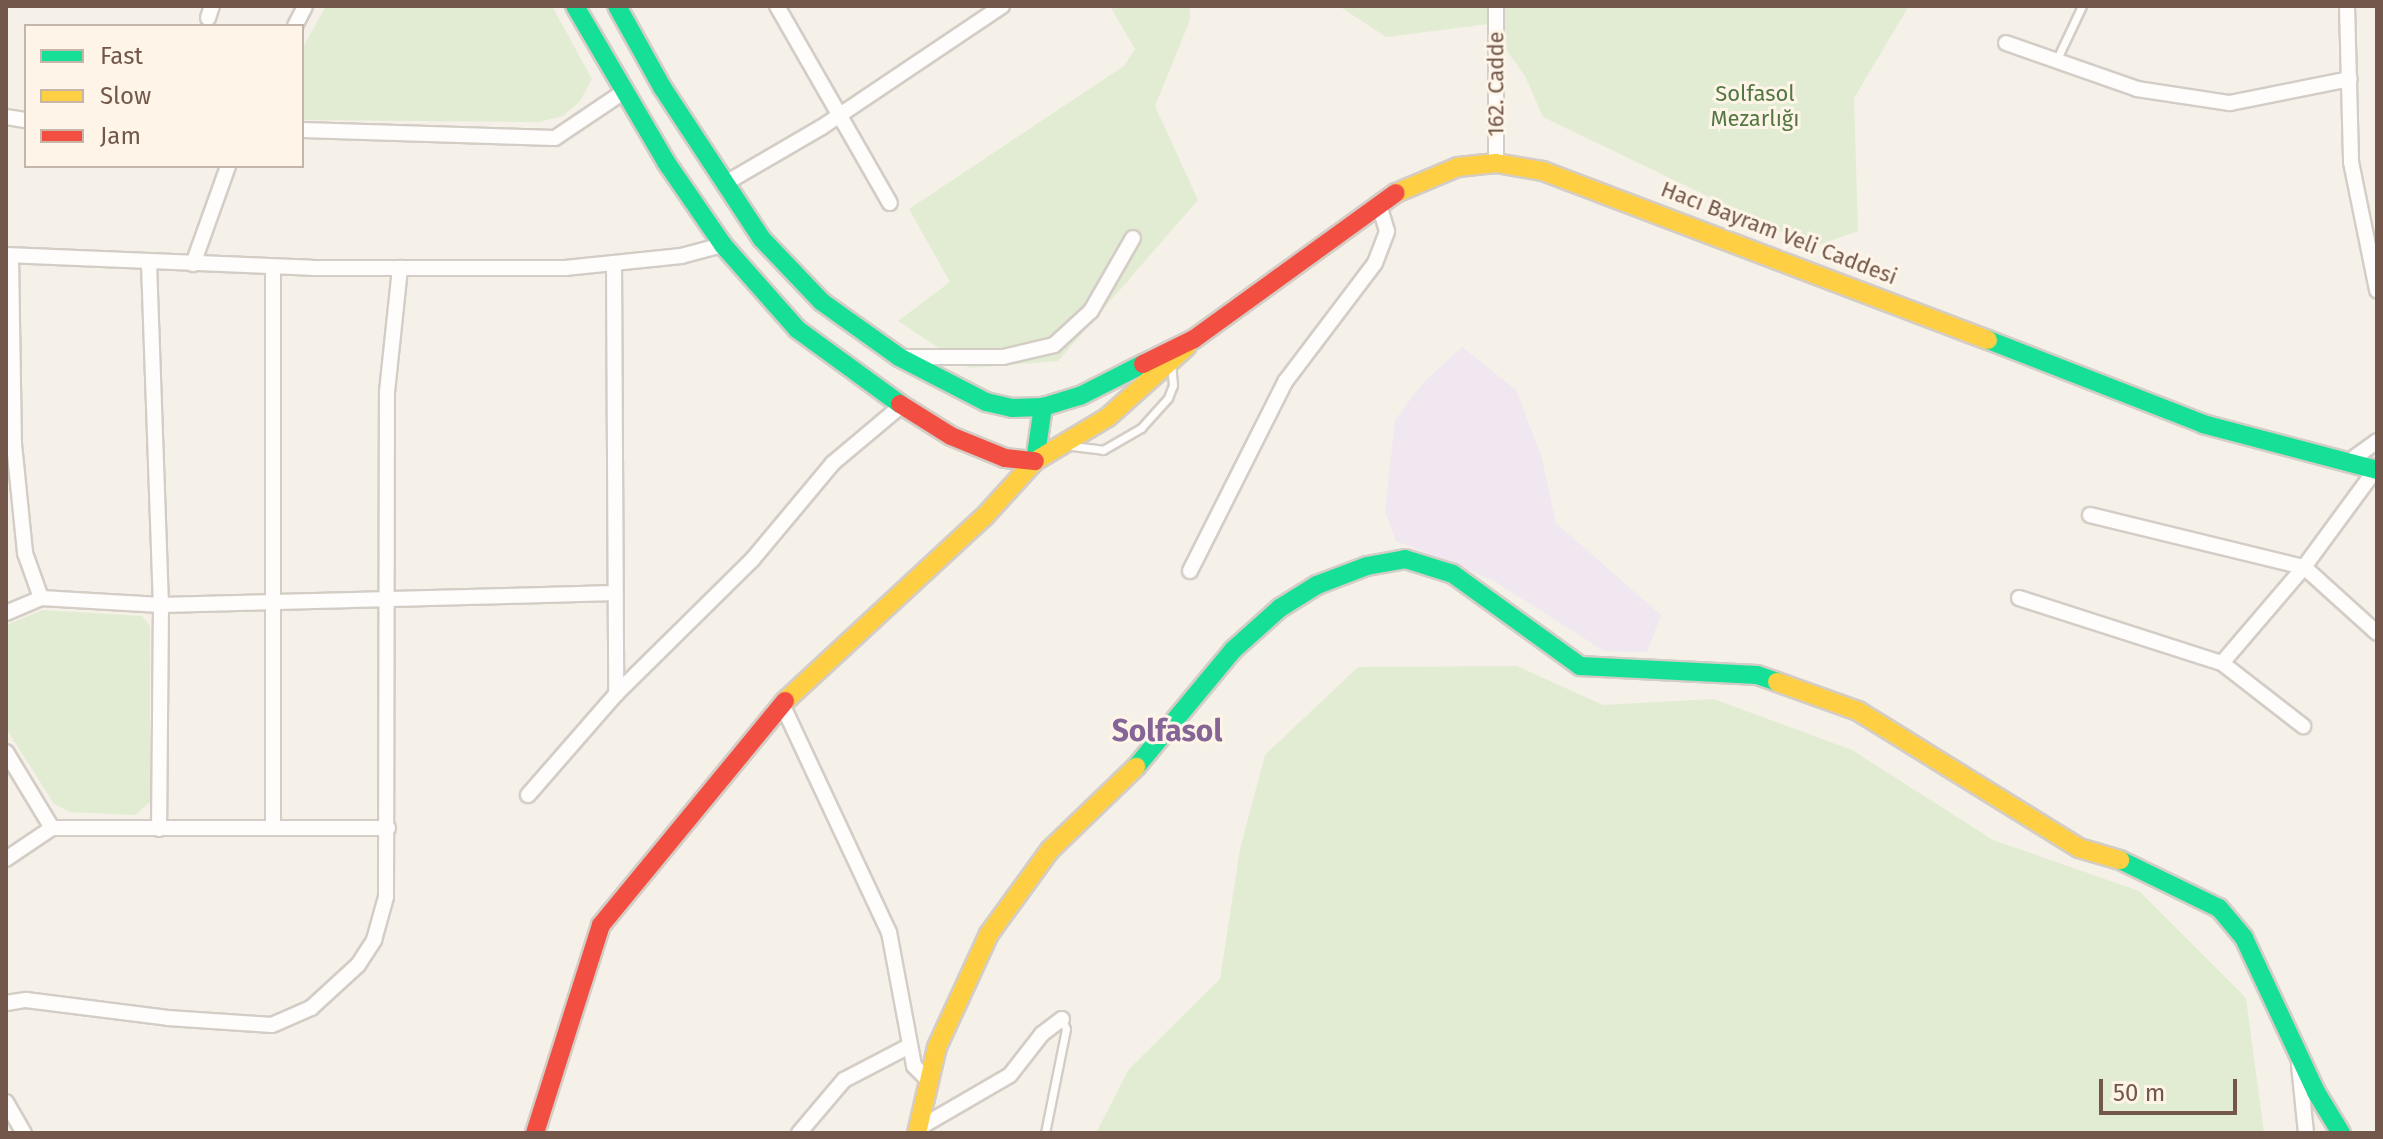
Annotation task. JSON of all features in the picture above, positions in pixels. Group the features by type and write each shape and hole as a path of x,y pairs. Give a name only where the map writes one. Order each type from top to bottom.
{"main road":[{"path":"575,6 723,245 797,329 902,405 977,449 1035,461"},
{"path":"617,6 724,184 761,238 822,302 899,357 986,402 1012,408 1043,407 1080,396 1194,339"},
{"name":"Hacı Bayram Veli Caddesi","path":"1194,339 1379,204 1432,174 1496,163 1543,171 1650,208 2189,419 2376,470"},
{"path":"535,1133 601,925 782,704 984,517 1035,461 1108,417 1194,339"},
{"path":"1035,461 1043,407"},
{"path":"918,1130 926,1078 989,934 1009,902 1050,850 1152,752 1233,650 1280,608 1317,585 1367,566 1405,559 1453,574 1580,666 1757,675 1858,711 2079,848 2176,883 2219,908 2244,938 2298,1052 2341,1133"}],"street":[{"path":"296,24 305,6"},
{"path":"777,6 890,203"},
{"path":"724,184 841,115 1002,6"},
{"name":"162. Cadde","path":"1496,6 1496,163"},
{"path":"2347,6 2351,162 2377,290"},
{"path":"2006,43 2137,89 2230,103 2350,79"},
{"path":"304,130 555,138 625,91"},
{"path":"193,264 227,168"},
{"path":"1190,571 1285,382 1375,263 1387,231 1379,204"},
{"path":"899,357 1003,357 1054,345 1091,311 1133,238"},
{"path":"41,598 25,553 14,444 9,256 273,267 400,268 614,263 681,256 723,245"},
{"path":"149,263 161,605 159,829"},
{"path":"614,263 616,694"},
{"path":"273,267 270,603 273,827"},
{"path":"6,1003 26,1000 168,1018 272,1025 311,1008 358,965 374,940 386,897 387,392 400,268"},
{"path":"528,795 616,694 752,560 833,463 902,405"},
{"path":"2347,463 2377,441"},
{"path":"2222,663 2304,567 2376,470"},
{"path":"2090,515 2304,567 2377,633"},
{"path":"6,613 41,598 161,605 385,602 615,593"},
{"path":"2019,598 2222,663 2303,726"},
{"path":"782,704 889,932 914,1066 926,1078"},
{"path":"6,752 52,828"},
{"path":"6,859 52,828 388,828"},
{"path":"918,1130 1010,1075 1042,1034 1062,1019"},
{"path":"799,1133 844,1080 909,1046"},
{"path":"2298,1052 2306,1133"},
{"path":"6,1102 24,1133"}],"lane":[{"path":"2056,61 2082,6"},
{"path":"1066,444 1103,450 1130,436 1168,398 1173,385 1171,363"},
{"path":"1045,1133 1066,1029 1062,1019"}],"shaded area":[{"path":"1462,347 1516,390 1541,455 1556,523 1661,615 1647,652 1604,651 1494,581 1396,541 1385,511 1395,420 1423,383"}],"green space":[{"path":"326,6 552,6 592,79 580,101 563,116 539,122 304,120 304,45"},
{"path":"1110,6 1190,6 1190,20 1155,106 1198,200 1058,361 969,368 898,321 950,282 909,209 1124,66 1135,49"},
{"name":"Solfasol Mezarlığı","path":"1339,6 1909,6 1854,98 1858,231 1813,247 1543,117 1525,76 1488,24 1386,37"},
{"path":"43,610 142,616 150,626 150,802 135,815 70,812 54,804 6,728 6,625"},
{"path":"1517,666 1603,705 1714,699 1852,750 1993,840 2139,891 2246,998 2264,1133 1096,1133 1129,1069 1220,979 1240,849 1265,755 1358,667"}],"traffic: fast":[{"path":"575,6 666,162 723,245 797,329 900,404"},
{"path":"617,6 662,87 761,238 822,302 899,357 986,402 1012,408 1043,407 1080,396 1143,364"},
{"path":"1988,340 2203,424 2377,470"},
{"path":"1035,461 1043,407"},
{"path":"1136,767 1233,650 1280,608 1317,585 1367,566 1405,559 1453,574 1580,666 1757,675 1777,682"},
{"path":"2120,860 2219,908 2244,938 2316,1092 2341,1133"}],"traffic: slow":[{"path":"1396,193 1458,167 1496,163 1543,171 1988,340"},
{"path":"785,701 984,517 1035,461 1108,417 1187,346"},
{"path":"1777,682 1858,711 2079,848 2120,860"},
{"path":"917,1133 937,1047 989,934 1050,850 1136,767"}],"traffic: jam":[{"path":"1143,364 1194,339 1396,193"},
{"path":"900,404 951,436 1005,458 1035,461"},
{"path":"535,1133 601,925 785,701"}],"district":[{"name":"Solfasol","path":"1167,731"}]}
